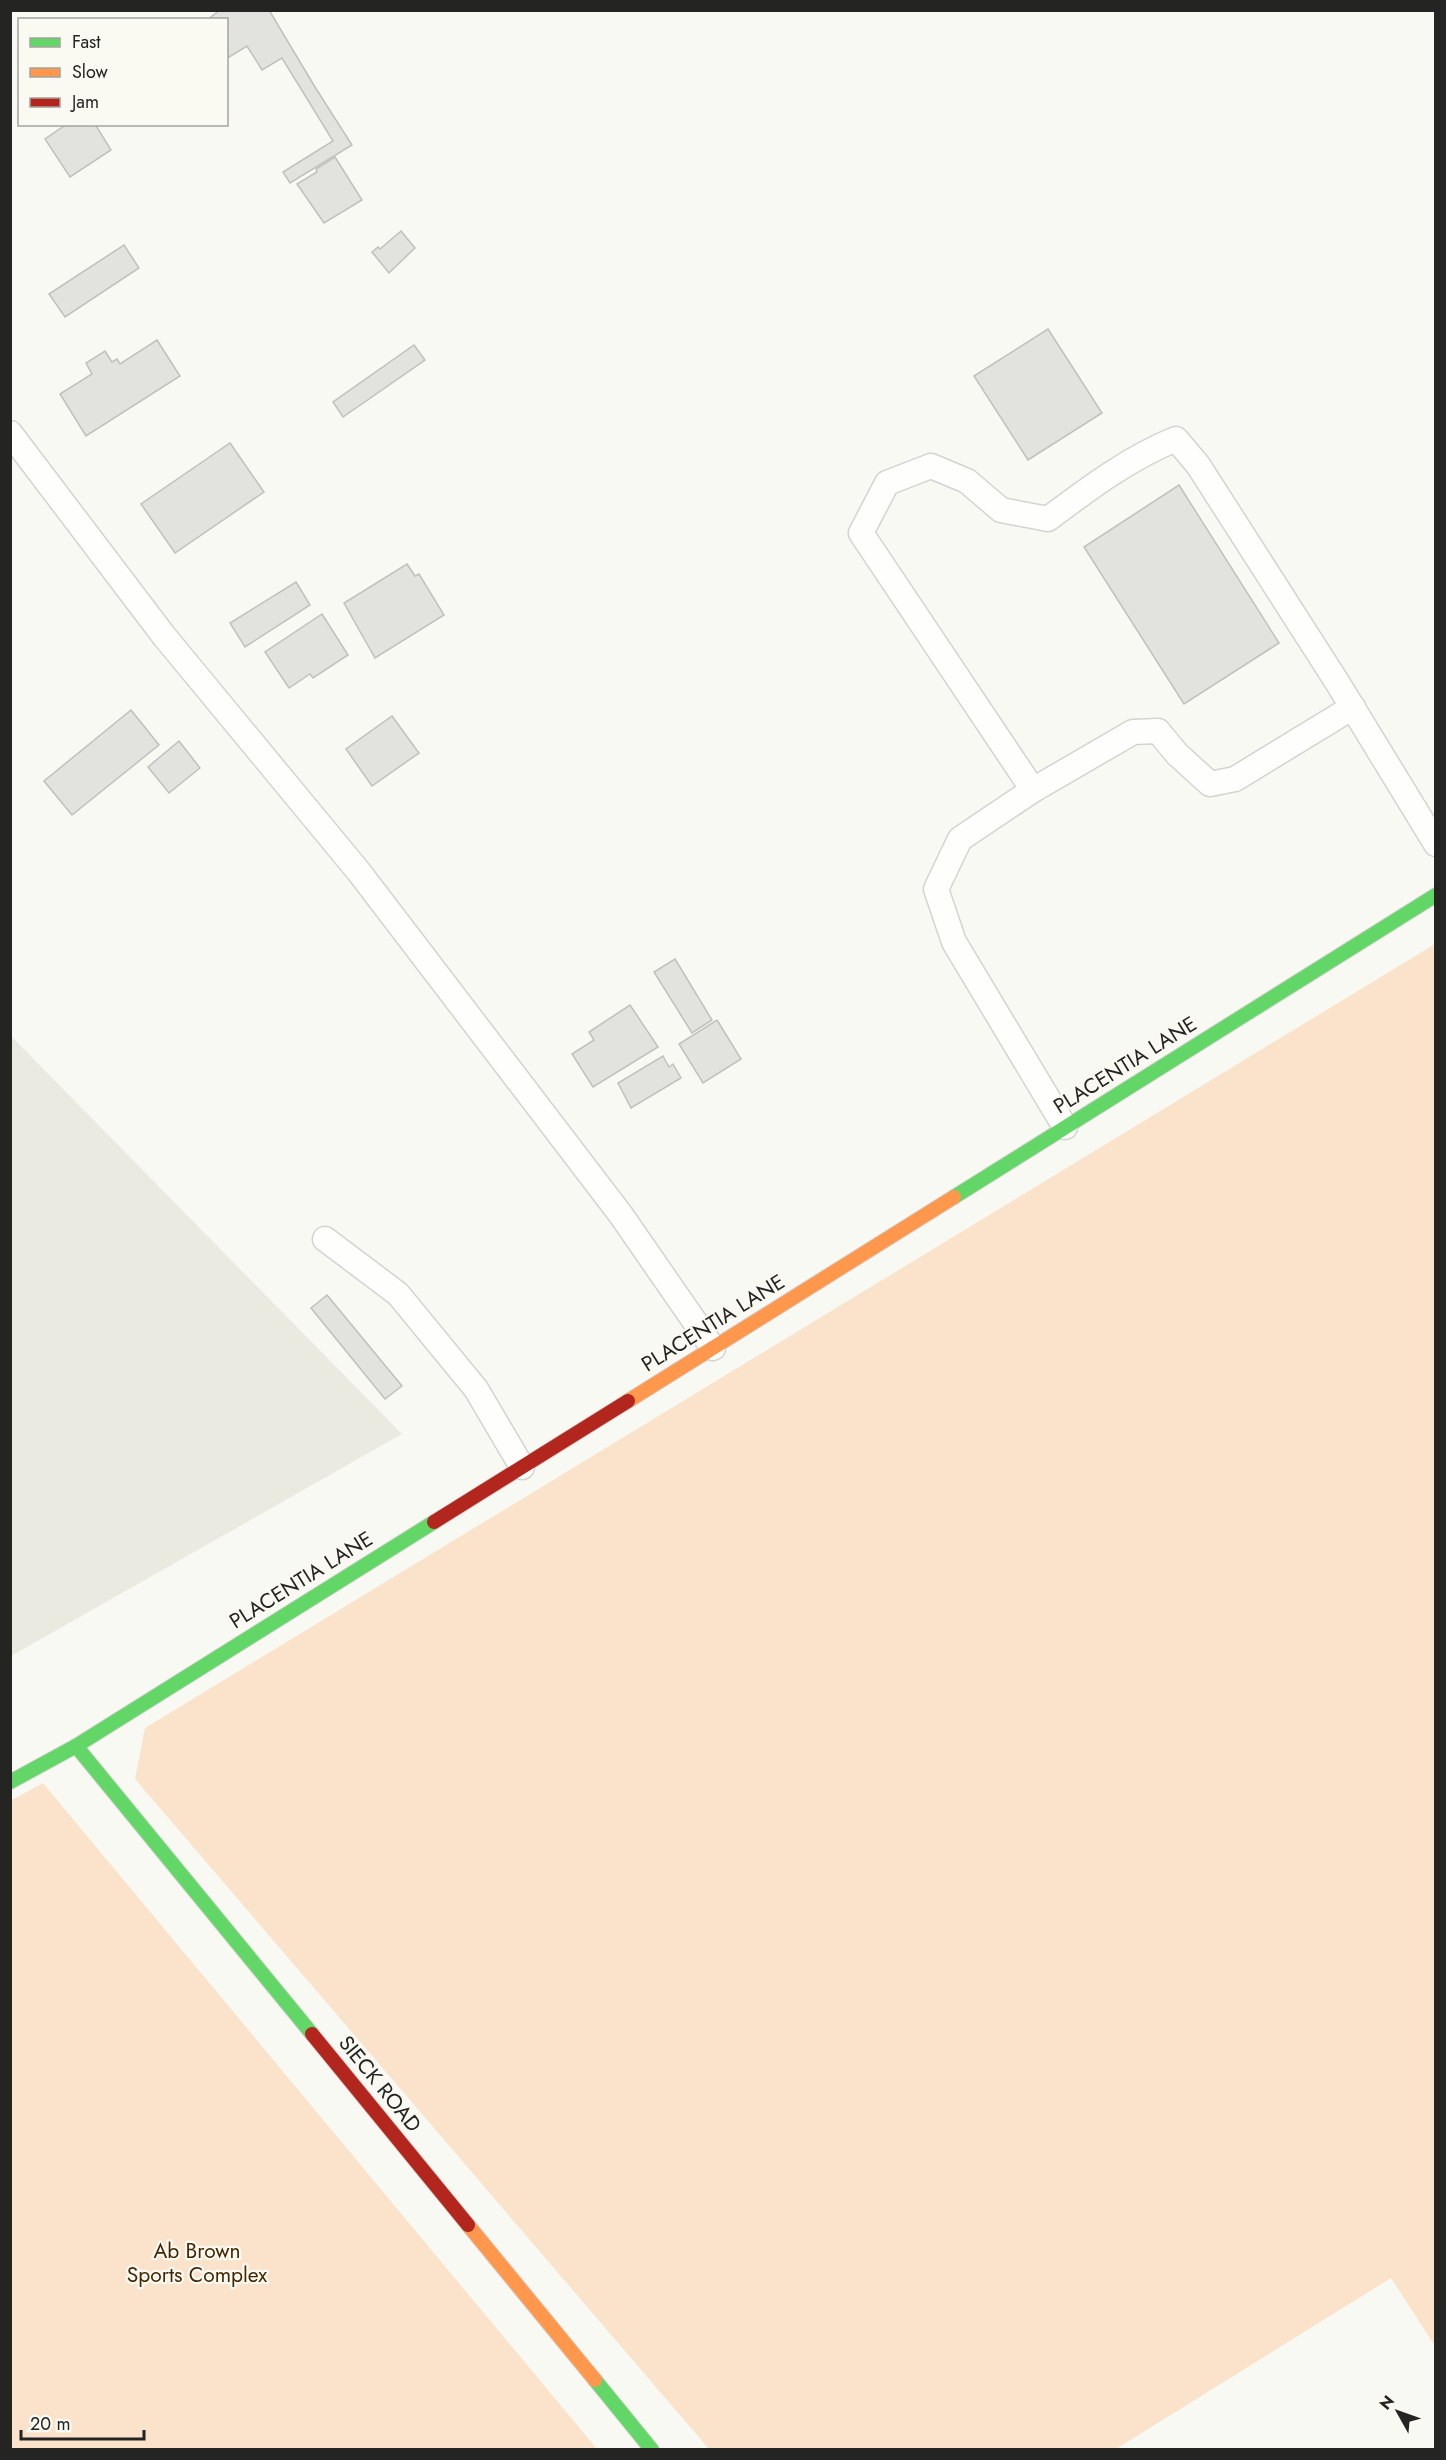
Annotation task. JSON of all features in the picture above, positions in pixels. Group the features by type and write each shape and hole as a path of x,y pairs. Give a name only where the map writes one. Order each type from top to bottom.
{"street":[{"name":"PLACENTIA LANE","path":"10,1782 76,1746 1436,895"},
{"name":"SIECK ROAD","path":"76,1746 652,2450"}],"lane":[{"path":"10,433 164,636 359,872 621,1215 713,1348"},
{"path":"1033,790 861,533 887,483 931,466 967,481 1001,510 1048,519 1146,451 1176,439 1198,465 1353,707 1436,844"},
{"path":"1065,1127 954,942 936,889 960,839 1033,790 1134,732 1158,731 1177,754 1210,784 1235,779 1353,707"},
{"path":"325,1239 398,1293 476,1389 522,1467"}],"shaded area":[{"path":"11,1036 402,1434 10,1656"}],"green space":[{"path":"1435,944 1435,2346 1391,2278 1116,2449 709,2449 135,1779 145,1728"},
{"name":"Ab Brown Sports Complex","path":"43,1783 597,2449 11,2449 10,1801"}],"building":[{"path":"220,10 269,10 352,145 290,183 283,172 333,141 282,58 262,70 247,46 228,58 228,18 210,18"},
{"path":"64,126 96,126 111,150 70,177 45,139"},
{"path":"335,157 362,200 324,223 297,184 317,172 316,169"},
{"path":"401,231 415,248 389,273 372,252 378,247 380,249"},
{"path":"124,245 139,268 65,317 49,294"},
{"path":"1048,329 1102,413 1028,460 974,376"},
{"path":"157,340 180,376 86,436 60,394 92,374 86,363 105,351 112,362 117,359 120,364"},
{"path":"414,345 425,360 343,417 333,402"},
{"path":"230,443 264,492 175,553 141,504"},
{"path":"1179,485 1279,643 1184,704 1084,547"},
{"path":"407,564 415,576 419,574 444,615 375,658 344,603"},
{"path":"296,582 310,605 245,647 230,623"},
{"path":"322,614 348,655 313,678 310,674 289,688 265,652"},
{"path":"131,710 159,745 72,815 44,781"},
{"path":"392,716 419,753 372,786 346,749"},
{"path":"179,741 200,768 169,793 148,767"},
{"path":"675,959 712,1020 692,1033 654,972"},
{"path":"630,1005 658,1047 593,1087 572,1054 594,1040 589,1032"},
{"path":"717,1020 741,1059 703,1083 679,1044"},
{"path":"663,1056 669,1067 673,1064 681,1078 631,1108 618,1083"},
{"path":"327,1295 402,1386 385,1399 311,1308"}],"traffic: fast":[{"path":"954,1197 1436,895"},
{"path":"10,1782 76,1746 434,1522"},
{"path":"76,1746 312,2034"},
{"path":"595,2380 652,2450"}],"traffic: slow":[{"path":"628,1401 954,1197"},
{"path":"468,2225 595,2380"}],"traffic: jam":[{"path":"434,1522 628,1401"},
{"path":"312,2034 468,2225"}]}
